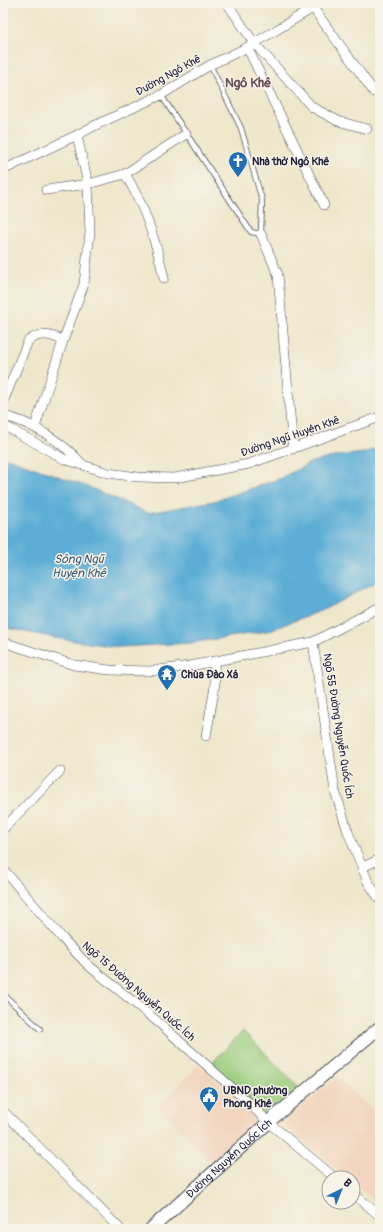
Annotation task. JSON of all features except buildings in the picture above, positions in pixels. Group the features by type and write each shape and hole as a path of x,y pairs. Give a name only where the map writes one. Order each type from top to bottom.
{"street":[{"path":"227,3 250,45 324,205"},
{"path":"316,5 374,92"},
{"name":"Đường Ngô Khê","path":"3,170 96,125 161,96 316,5"},
{"path":"250,45 312,107 338,121 367,129"},
{"path":"46,190 88,184 125,174 186,134"},
{"path":"35,427 63,341 84,284 90,232 88,184 77,135"},
{"path":"125,174 142,203 159,251 164,278"},
{"path":"262,234 278,275 293,449"},
{"path":"3,402 28,341 33,337 43,334 55,336 63,341"},
{"path":"3,416 10,417 35,427 73,454 83,465"},
{"name":"Đường Ngũ Huyện Khê","path":"4,428 64,459 108,473 138,477 175,478 249,464 380,417"},
{"path":"3,642 74,665 108,670 150,671 214,662 313,642 380,607"},
{"name":"Ngõ 55 Đường Nguyễn Quốc Ích","path":"313,642 335,791 348,832 368,882 380,900"},
{"path":"206,736 215,686 214,662"},
{"path":"3,829 60,771"},
{"path":"363,867 380,859"},
{"name":"Ngõ 15 Đường Nguyễn Quốc Ích","path":"3,869 88,965 158,1022 248,1102 268,1122 325,1170"},
{"name":"Đường Nguyễn Quốc Ích","path":"151,1229 268,1122 380,1027"},
{"path":"3,1111 120,1229"},
{"path":"361,1200 380,1216"}],"lane":[{"path":"161,96 251,232 262,234 262,200 241,128 210,66"},
{"path":"3,994 40,1030"}],"shaded area":[{"name":"UBND phường Phong Khê","path":"199,1064 261,1121 212,1162 158,1106"},
{"path":"337,1077 380,1117 380,1206 361,1190 361,1170 338,1170 282,1123"}],"green space":[{"path":"243,1031 300,1089 266,1117 210,1065"}],"water":[{"name":"Sông Ngũ Huyện Khê","path":"380,447 380,580 323,610 267,631 190,643 119,647 60,639 3,627 4,457 91,488 148,513 214,501 279,479 312,462 338,456 364,453"}],"place":[{"name":"Nhà thờ Ngô Khê","path":"238,178"},
{"name":"Chùa Đào Xá","path":"167,691"},
{"name":"UBND phường Phong Khê","path":"209,1113"}],"district":[{"name":"Ngô Khê","path":"248,82"}]}
